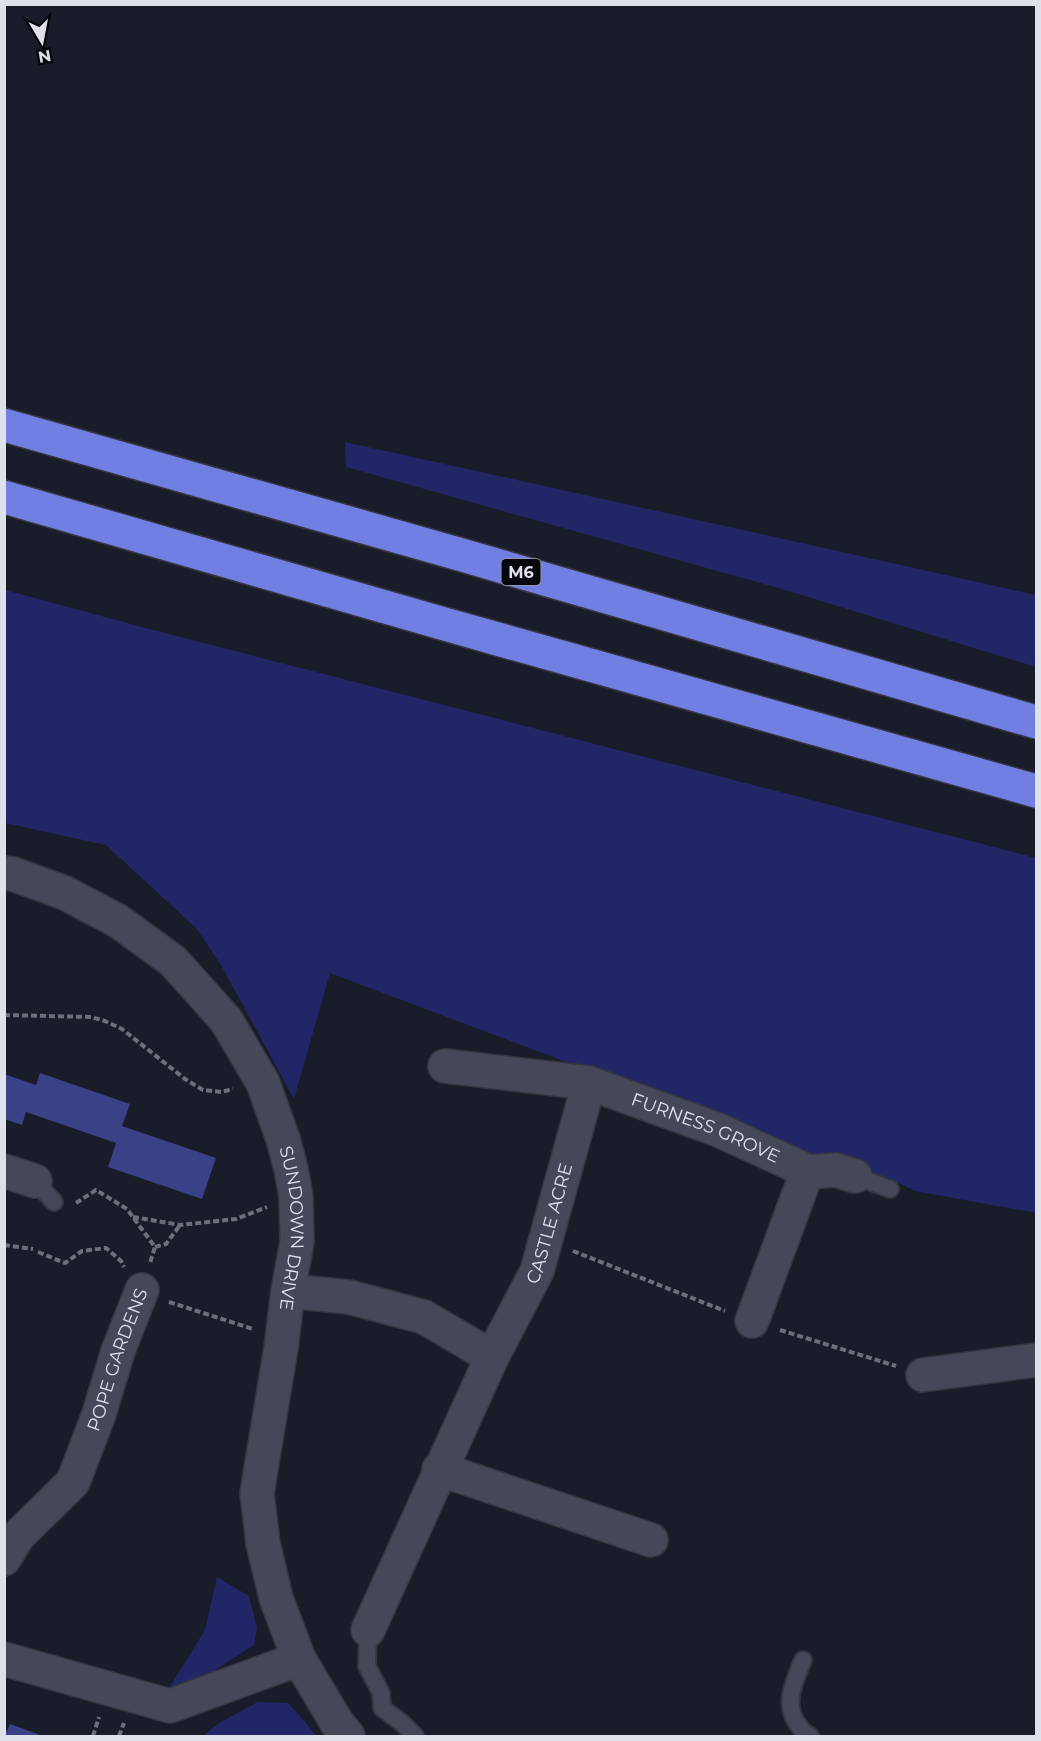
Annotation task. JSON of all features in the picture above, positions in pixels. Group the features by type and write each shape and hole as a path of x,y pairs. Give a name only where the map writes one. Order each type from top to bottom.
{"highway":[{"name":"M6","path":"4,425 1036,722"},
{"path":"4,497 1036,791"}],"street":[{"name":"SUNDOWN DRIVE","path":"4,873 13,874 65,893 118,921 173,961 226,1020 263,1083 283,1139 296,1196 297,1242 257,1493 263,1543 276,1598 299,1659 337,1723 348,1737"},
{"name":"FURNESS GROVE","path":"445,1066 589,1083 716,1129 807,1172"},
{"name":"CASTLE ACRE","path":"382,1620 439,1469 492,1357 537,1271 589,1083"},
{"path":"752,1321 807,1172 836,1170 855,1176"},
{"name":"POPE GARDENS","path":"4,1558 18,1536 73,1482 99,1414 118,1351 142,1290"},
{"path":"288,1291 349,1297 424,1317 492,1357"},
{"path":"923,1375 1036,1360"},
{"path":"439,1469 651,1540"},
{"path":"4,1659 170,1706 299,1659"}],"lane":[{"path":"855,1176 890,1189"},
{"path":"382,1620 366,1666 381,1693 381,1708 402,1723 415,1737"},
{"path":"802,1660 790,1695 792,1717 804,1734 810,1737"}],"path":[{"path":"4,1015 91,1017 105,1021 122,1029 185,1079 203,1090 221,1092 263,1083"},
{"path":"41,1190 96,1190 127,1209 155,1247 166,1244 180,1225"},
{"path":"133,1217 180,1225 236,1219 296,1196"},
{"path":"545,1240 752,1321 923,1375"},
{"path":"4,1245 33,1249"},
{"name":"POPE GARDENS","path":"142,1290 155,1247"}],"shaded area":[{"path":"345,442 1036,595 1036,667 785,590 346,467"},
{"path":"5,590 1036,858 1036,1213 915,1191 888,1178 803,1151 330,973 294,1099 221,965 197,929 106,845 5,823"},
{"path":"217,1577 249,1596 257,1627 254,1645 201,1679 169,1688 205,1630"},
{"path":"258,1702 288,1703 316,1736 204,1735 219,1723"}],"building":[{"path":"40,1073 130,1104 122,1126 216,1158 202,1199 108,1167 116,1143 26,1112 22,1125 4,1119 4,1074 36,1085"},
{"path":"10,1724 43,1736 4,1736 4,1730 7,1731"}]}
